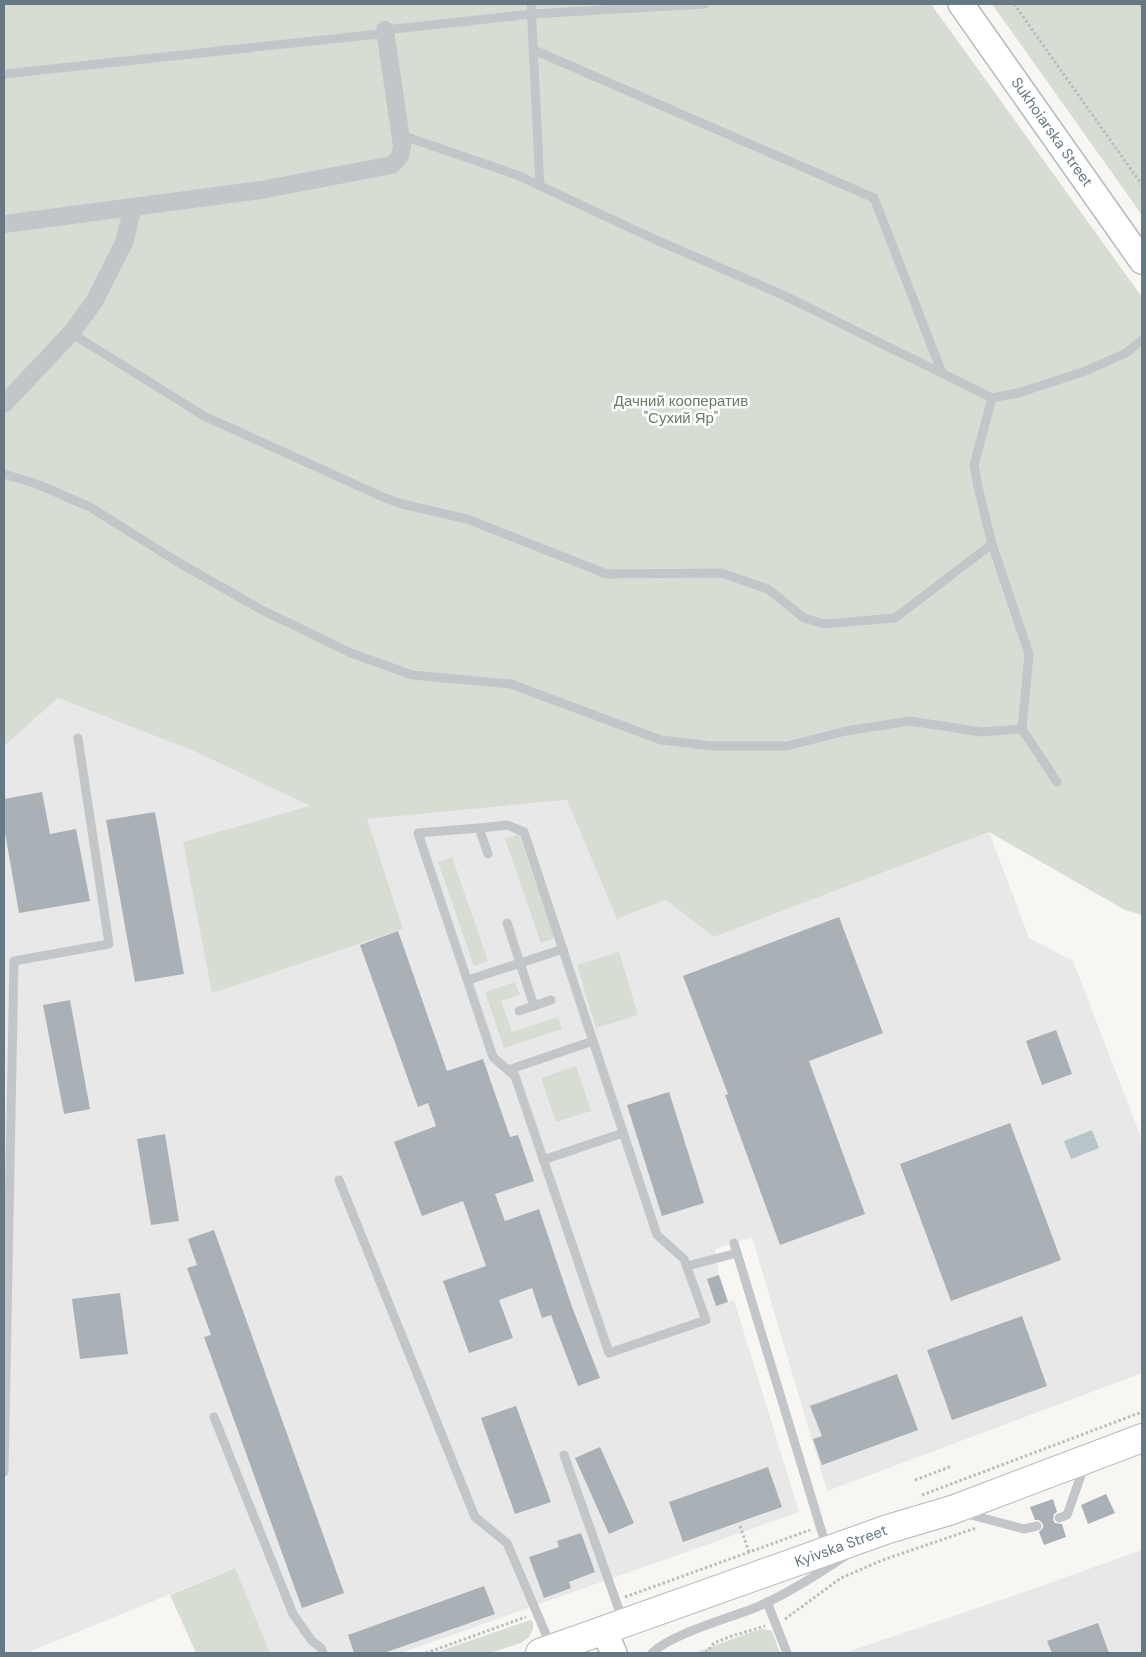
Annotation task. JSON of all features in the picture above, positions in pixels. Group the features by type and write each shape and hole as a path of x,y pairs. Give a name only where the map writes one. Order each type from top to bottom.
{"main road":[{"name":"Kyivska Street","path":"546,1651 614,1627 824,1539 888,1529 952,1510 1142,1438"}],"street":[{"name":"Sukhoiarska Street","path":"961,4 1142,260"},
{"path":"4,224 261,190 392,165 400,156 402,146 385,30"},
{"path":"4,404 71,333 94,302 124,243 133,207"}],"lane":[{"path":"531,4 540,186"},
{"path":"4,74 379,34 385,30 532,14 705,4"},
{"path":"534,50 874,198 942,373"},
{"path":"401,134 540,186 654,239 784,295 992,398 1018,393 1083,372 1126,353 1142,340"},
{"path":"71,333 204,416 385,498 402,504 467,518 607,574 721,573 768,590 804,618 824,624 895,618 992,544"},
{"path":"992,398 974,464 992,544 1029,654 1022,729 1057,782"},
{"path":"4,474 36,484 90,507 176,561 262,610 351,653 412,675 511,684 661,740 712,746 787,746 846,731 910,721 981,732 1022,729"},
{"path":"4,1472 14,961 109,944 78,738"},
{"path":"507,825 524,832 657,1235 684,1259 706,1320 609,1353 515,1076 493,1056 418,833 479,828 507,825"},
{"path":"479,828 488,854"},
{"path":"507,923 534,1006"},
{"path":"468,980 563,949"},
{"path":"519,1011 551,1000"},
{"path":"508,1070 593,1041"},
{"path":"543,1160 623,1133"},
{"path":"339,1180 475,1517 507,1543 537,1613 546,1651"},
{"path":"734,1243 824,1539"},
{"path":"687,1266 737,1253"},
{"path":"214,1417 293,1614 323,1653"},
{"path":"564,1455 614,1627"},
{"path":"1060,1518 1067,1515 1088,1458"},
{"path":"952,1510 1024,1529 1037,1526"},
{"path":"652,1653 657,1648 679,1637 767,1602 806,1583 888,1529"},
{"path":"767,1602 787,1653"}],"path":[{"path":"1014,4 1142,185"},
{"path":"958,1482 1142,1412"},
{"path":"915,1480 952,1466"},
{"path":"706,1653 714,1643 775,1623 796,1612 841,1578 880,1561 975,1529 992,1521"},
{"path":"740,1526 749,1552"},
{"path":"614,1627 749,1552 824,1539"},
{"path":"426,1653 537,1613"}],"shaded area":[{"path":"58,698 196,752 310,806 366,819 568,800 617,919 666,900 714,937 989,832 1029,938 1073,961 1142,1140 1142,1373 827,1491 752,1237 715,1249 719,1275 728,1302 734,1300 799,1512 401,1653 270,1653 234,1568 26,1653 4,1653 4,746"},
{"path":"1092,1130 1099,1148 1071,1159 1064,1141"},
{"path":"1142,1550 1142,1653 844,1653 1016,1595"}],"green space":[{"name":"Дачний кооператив \"Сухий Яр\"","path":"4,4 931,4 1142,297 1142,915 1125,910 989,832 714,937 666,900 617,919 567,800 367,819 403,929 212,993 183,842 310,806 196,752 58,698 4,746"},
{"path":"992,4 1142,4 1142,215"},
{"path":"519,834 555,938 541,943 505,839"},
{"path":"452,857 488,961 474,966 438,862"},
{"path":"619,952 638,1015 596,1028 577,965"},
{"path":"515,982 520,995 501,1001 512,1032 558,1017 562,1029 504,1048 485,992"},
{"path":"576,1066 591,1111 556,1122 541,1078"},
{"path":"235,1568 270,1653 196,1653 170,1595"},
{"path":"530,1620 533,1622 533,1629 529,1637 521,1643 490,1653 434,1653"},
{"path":"764,1629 772,1631 780,1653 695,1653 754,1631"}],"building":[{"path":"42,792 50,834 76,829 90,901 19,913 4,827 4,799"},
{"path":"155,812 184,974 135,982 106,820"},
{"path":"839,917 883,1033 809,1061 865,1214 780,1245 725,1095 728,1094 683,976"},
{"path":"398,931 447,1071 483,1059 510,1137 518,1135 534,1181 495,1194 505,1221 539,1209 572,1307 600,1378 578,1386 551,1315 542,1318 532,1288 499,1300 513,1338 469,1353 443,1281 486,1266 463,1201 422,1216 394,1142 436,1126 428,1103 418,1107 360,945"},
{"path":"70,1000 90,1109 64,1114 43,1005"},
{"path":"1056,1030 1072,1074 1042,1085 1026,1041"},
{"path":"669,1092 704,1203 662,1216 627,1105"},
{"path":"1010,1123 1061,1260 951,1301 900,1164"},
{"path":"165,1134 179,1221 151,1225 137,1139"},
{"path":"214,1230 344,1593 302,1608 204,1337 211,1335 187,1268 197,1265 188,1239"},
{"path":"719,1275 728,1302 716,1306 707,1279"},
{"path":"120,1293 128,1354 80,1359 72,1299"},
{"path":"1022,1316 1047,1386 952,1420 927,1350"},
{"path":"897,1374 918,1430 822,1465 813,1439 822,1436 810,1406"},
{"path":"516,1406 551,1502 515,1514 481,1418"},
{"path":"600,1447 634,1523 609,1534 575,1458"},
{"path":"768,1467 782,1507 683,1542 669,1502"},
{"path":"1106,1494 1115,1513 1088,1524 1081,1505"},
{"path":"1053,1499 1057,1512 1054,1514 1053,1520 1055,1523 1062,1524 1066,1537 1044,1545 1039,1532 1043,1528 1043,1524 1039,1520 1035,1520 1030,1507"},
{"path":"581,1533 595,1572 569,1582 571,1588 544,1598 529,1557 559,1547 557,1541"},
{"path":"484,1586 495,1614 384,1653 354,1653 348,1635"},
{"path":"1098,1623 1109,1653 1052,1653 1047,1641"}]}
